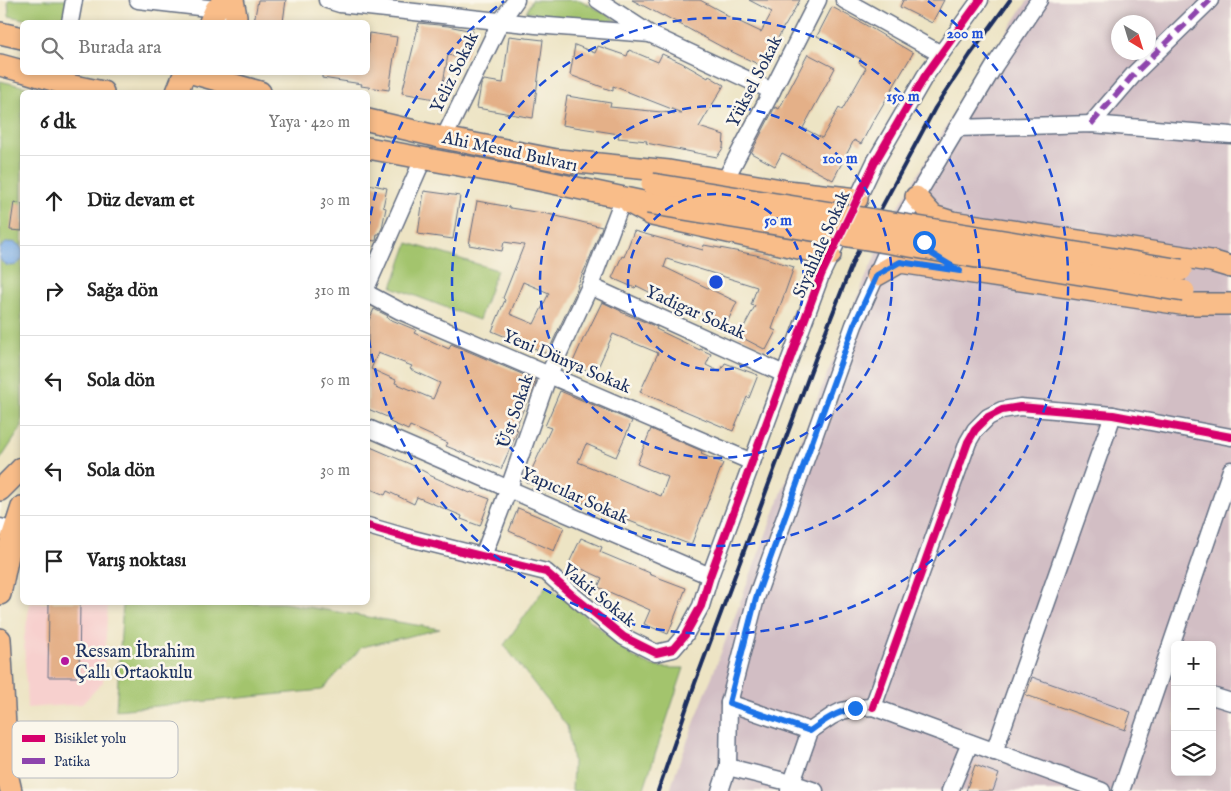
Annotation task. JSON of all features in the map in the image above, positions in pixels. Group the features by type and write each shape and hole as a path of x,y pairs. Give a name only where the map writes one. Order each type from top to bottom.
{"main road":[{"path":"0,33 20,38"},
{"path":"0,65 20,70"},
{"path":"36,75 93,90"},
{"path":"178,90 185,75"},
{"path":"197,75 253,90"},
{"name":"Ahi Mesud Bulvarı","path":"370,120 444,138 558,160 650,193"},
{"name":"Ahi Mesud Bulvarı","path":"370,148 534,179 623,199 650,193"},
{"path":"558,160 669,171 787,191 857,199"},
{"path":"778,244 802,238 808,221 806,204 787,191"},
{"path":"650,193 1181,270 1231,274"},
{"path":"650,193 1231,300"},
{"path":"916,197 933,216 952,222"},
{"path":"623,199 652,215 830,255"},
{"path":"960,271 932,254 924,242 930,222 952,222 1211,261 1231,267"},
{"path":"877,275 900,262 1181,304 1231,304"},
{"path":"0,490 20,470"},
{"path":"0,594 6,534 20,510"},
{"path":"0,639 6,781"}],"street":[{"path":"70,20 74,0"},
{"path":"138,0 226,12"},
{"name":"Yeliz Sokak","path":"444,138 501,21 516,0"},
{"path":"598,0 650,34 772,91"},
{"name":"Yüksel Sokak","path":"725,180 818,0"},
{"path":"844,0 941,54"},
{"name":"Siyahlale Sokak","path":"710,576 830,255 875,162 926,76 980,0"},
{"path":"720,791 728,766 729,703 756,598 854,325 893,238 916,197 995,65 1039,0"},
{"path":"1091,124 1135,73 1210,0"},
{"path":"336,1 501,21 650,34"},
{"path":"957,128 1091,124 1231,135"},
{"path":"370,279 423,159"},
{"name":"Üst Sokak","path":"483,556 549,374 590,286 623,199"},
{"name":"Yadigar Sokak","path":"590,286 784,374"},
{"name":"Yeni Dünya Sokak","path":"370,295 400,311 752,462"},
{"path":"873,707 968,442 975,430 988,417 1002,410 1020,407 1113,416 1231,437"},
{"path":"994,752 1113,416"},
{"name":"Yapıcılar Sokak","path":"370,429 710,576"},
{"path":"1121,791 1167,680 1231,470"},
{"name":"Vakit Sokak","path":"370,527 546,572 624,637 656,653 674,649 685,635 701,606 710,576"},
{"path":"1216,697 1231,702"},
{"path":"729,703 810,731"},
{"path":"791,787 810,731 842,711 873,707 1102,791"},
{"path":"950,791 970,743"},
{"path":"728,766 791,787 815,791"}],"shaded area":[{"path":"1028,0 1231,0 1231,791 670,791 815,405 863,284 893,216 965,95"},
{"name":"Ressam İbrahim Çallı Ortaokulu","path":"30,605 108,605 103,682 82,704 27,708 24,639"}],"green space":[{"path":"8,0 67,0 64,20 28,20 9,16"},
{"path":"532,0 580,0 617,20 598,23 526,12"},
{"path":"0,81 39,90 20,90 20,430 0,460"},
{"path":"408,243 497,270 479,320 392,287"},
{"path":"546,586 562,596 632,656 645,663 657,666 684,668 643,791 572,791 573,761 567,726 504,645"},
{"path":"123,605 296,605 440,629 362,647 322,690 116,710"}],"water":[{"path":"11,242 19,246 19,262 11,266 3,262 -1,254 3,246"}],"building":[{"path":"258,0 286,0 283,20 254,20"},
{"path":"632,0 700,0 725,15 761,32 772,12 749,0 800,0 784,26 764,67"},
{"path":"903,0 944,0 932,23 900,7"},
{"path":"832,7 913,53 861,144 854,140 833,180 782,153 775,166 751,153 775,107 779,109 808,54 835,68 803,128 822,138 839,108 842,110 866,68 859,63 861,59 817,36"},
{"path":"419,23 473,31 466,59 448,55 440,100 402,93"},
{"path":"370,33 397,37 389,90 322,78 322,75 370,75"},
{"path":"509,36 543,40 533,118 477,108 481,85 484,80 503,83"},
{"path":"575,45 595,53 598,46 627,56 629,50 658,62 662,54 724,85 699,127 724,135 723,148 717,157 646,143 647,141 618,138 619,134 562,125 567,96 611,103 610,107 682,114 613,86 613,91 570,75"},
{"path":"370,184 387,188 383,207 386,208 382,228 379,234 377,234 376,241 370,240"},
{"path":"424,191 460,196 453,239 418,234"},
{"path":"477,201 548,214 602,227 575,294 547,354 513,338 513,340 492,331 524,245 504,242 502,251 469,245","holes":["523,282 549,293 534,324 510,314"]},
{"path":"14,202 20,204 20,231 10,230"},
{"path":"634,231 703,250 704,245 756,255 794,267 772,329 776,331 766,350 739,336 755,306 751,305 757,287 667,259 664,267 737,302 724,329 703,319 705,315 667,297 665,300 637,286 635,288 612,278 622,256 624,257"},
{"path":"602,302 711,354 706,365 720,372 725,363 758,375 733,431 640,392 658,353 613,334 595,374 572,364"},
{"path":"374,309 388,316 387,318 416,330 414,333 449,349 451,344 536,380 515,429 518,430 501,469 446,446 448,443 410,426 408,430 390,422 392,419 370,410 370,318","holes":["378,353 412,366 410,369 440,383 433,399 395,383 396,380 371,369"]},
{"path":"560,391 632,421 616,457 586,444 578,462 661,496 668,477 637,464 651,429 702,451 701,454 723,463 691,545 614,515 613,517 596,511 597,508 563,495 562,498 526,482 551,428 545,426"},
{"path":"370,447 470,493 490,499 480,526 461,519 462,516 417,497 414,504 387,491 385,495 370,489"},
{"path":"518,508 564,527 554,551 509,531"},
{"path":"581,538 602,547 600,552 686,588 668,634 644,624 650,610 598,587 602,578 569,563"},
{"path":"49,605 80,605 79,677 48,677"},
{"path":"1032,677 1131,712 1125,730 1026,695"},
{"path":"975,765 999,774 993,791 966,791"}],"railway":[{"path":"658,791 695,683 854,259 935,108 1010,0"}],"marked path":[{"path":"1091,124 1135,73 1210,0"}],"cycle path":[{"path":"370,527 546,572 624,637 656,653 673,649 685,635 701,606 710,576 821,275 875,162 925,76 980,0"},
{"path":"873,707 968,442 975,430 988,417 1002,410 1020,407 1113,415 1231,437"}],"place":[{"name":"Ressam İbrahim Çallı Ortaokulu","path":"65,661"}],"route":[{"path":"855,708 832,716 810,731 729,703 756,598 854,325 877,275 900,262 960,271 932,254 924,242"}]}
